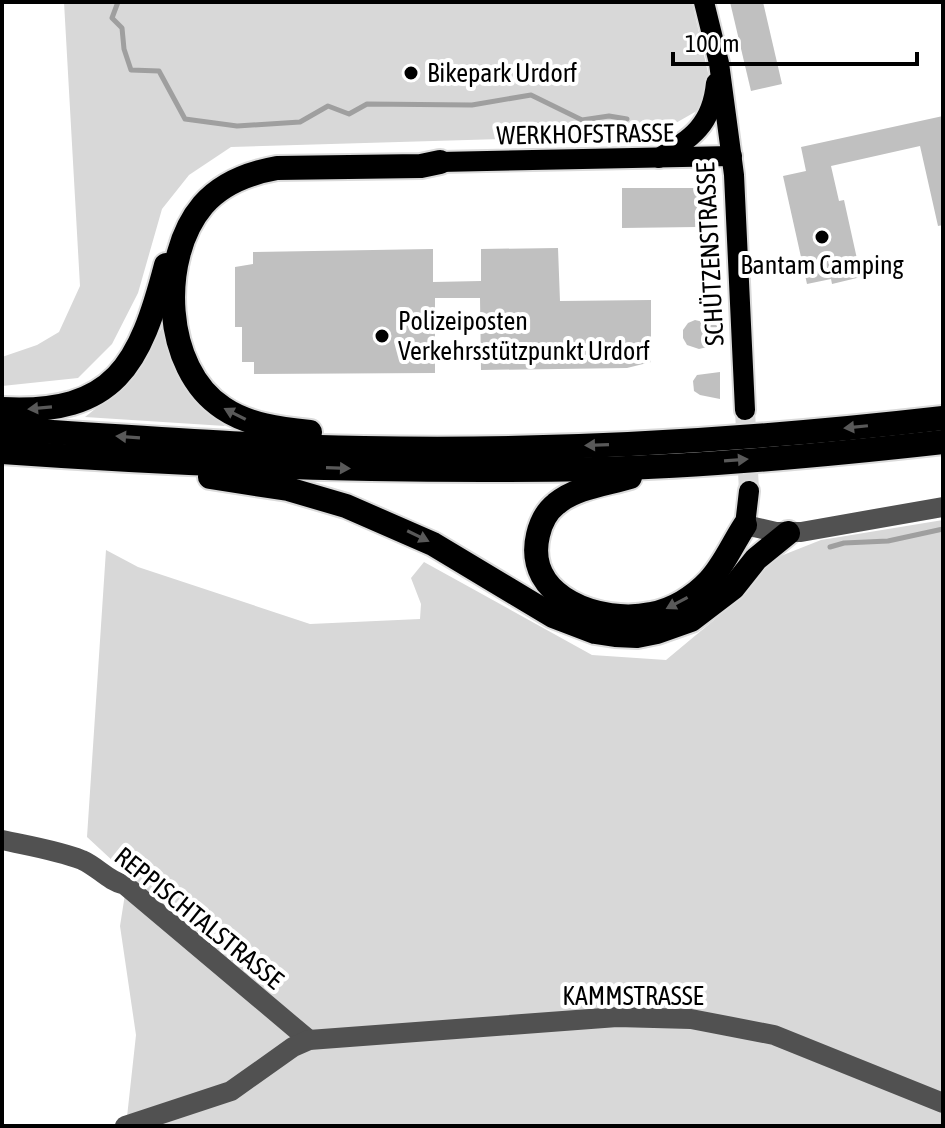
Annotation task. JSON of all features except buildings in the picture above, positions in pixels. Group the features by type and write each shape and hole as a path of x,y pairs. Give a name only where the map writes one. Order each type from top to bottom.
{"highway":[{"path":"2,409 61,406 98,391 116,378 164,310 182,241 192,220 204,203 237,179 277,168 421,166 440,162"},
{"path":"164,310 194,380 206,395 241,419 295,431 386,436 449,448"},
{"path":"2,429 262,444 449,448 656,444 943,418"},
{"path":"2,452 359,469 510,470 679,464 943,442"},
{"path":"78,456 120,471 263,484 346,506 433,544 553,616 595,632 637,636 691,620 733,588 756,559 788,533"},
{"path":"679,464 581,491 557,502 540,525 536,542 543,575 553,590 568,602 606,615 651,615 674,607 709,581 745,525"},
{"path":"715,602 744,554 745,525"}],"main road":[{"name":"SCHÜTZENSTRASSE","path":"704,2 719,63 732,156 745,410"},
{"path":"658,159 688,141 708,117 715,98 719,63"},
{"name":"WERKHOFSTRASSE","path":"440,162 732,156"},
{"path":"745,525 749,491"}],"street":[{"path":"745,525 788,533 943,507"},
{"name":"REPPISCHTALSTRASSE","path":"2,840 83,861 98,868 113,882 125,885 309,1040"},
{"name":"KAMMSTRASSE","path":"309,1040 617,1017 691,1019 774,1035 943,1103"},
{"path":"125,1126 231,1091 293,1047 309,1040"}],"shaded area":[{"path":"64,2 692,2 709,77 702,108 667,128 637,135 231,147 189,175 162,209 138,293 112,344 78,378 2,386 2,357 37,345 59,332 80,286"},
{"path":"168,317 170,359 191,394 225,426 85,417 133,373"},
{"path":"943,520 943,1126 126,1126 136,1035 120,926 128,875 87,837 106,550 138,567 310,624 420,619 421,604 411,578 424,562 592,655 666,660 726,610 773,559 821,540"}],"waterway":[{"path":"118,2 112,18 122,28 124,49 131,70 159,71 185,119 237,126 300,122 328,106 349,114 367,104 472,105 531,95 582,120 609,116 627,119"},
{"path":"830,547 844,543 888,541 943,529"}],"tunnel":[{"path":"745,410 749,491"}],"place":[{"name":"Bikepark Urdorf","path":"411,73"},
{"name":"Bantam Camping","path":"822,237"},
{"name":"Polizeiposten Verkehrsstützpunkt Urdorf","path":"382,336"}]}
